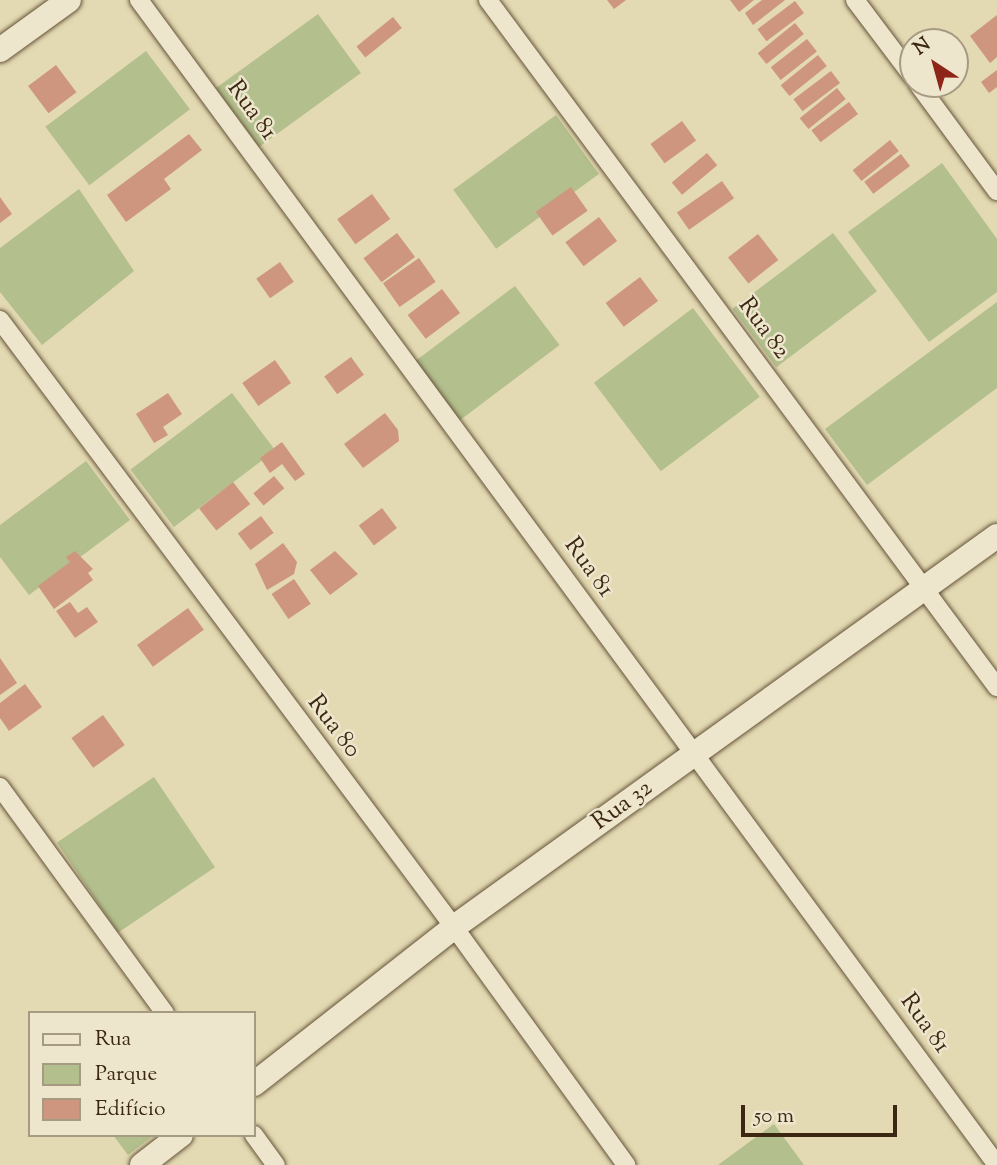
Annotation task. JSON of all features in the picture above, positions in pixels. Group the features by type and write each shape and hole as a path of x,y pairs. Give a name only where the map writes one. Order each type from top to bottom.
{"main road":[{"path":"0,50 69,0"},
{"name":"Rua 32","path":"256,1082 454,927 997,536"},
{"path":"142,1165 178,1137"}],"street":[{"name":"Rua 81","path":"139,0 997,1165"},
{"name":"Rua 82","path":"488,0 997,687"},
{"path":"855,0 899,58"},
{"path":"928,98 997,191"},
{"name":"Rua 80","path":"0,320 454,927 625,1165"},
{"path":"0,787 163,1011"},
{"path":"255,1137 276,1165"}],"green space":[{"path":"318,14 361,73 259,147 216,88"},
{"path":"146,51 190,109 89,185 45,127"},
{"path":"556,115 599,174 496,249 453,190"},
{"path":"942,163 997,239 997,292 929,342 848,232"},
{"path":"79,189 134,271 42,345 0,292 0,248"},
{"path":"833,233 877,291 776,367 732,309"},
{"path":"515,286 560,345 459,421 414,362"},
{"path":"997,302 997,388 867,485 825,429"},
{"path":"693,308 760,397 661,471 594,383"},
{"path":"232,393 275,451 174,527 131,469"},
{"path":"86,461 130,520 29,595 0,557 0,525"},
{"path":"154,777 215,867 118,933 57,842"},
{"path":"774,1124 804,1165 718,1165"},
{"path":"114,1137 151,1137 128,1155"}],"building":[{"path":"607,0 626,0 614,9"},
{"path":"730,0 754,0 739,12"},
{"path":"762,0 785,0 753,25 745,13"},
{"path":"795,1 804,13 766,41 757,29"},
{"path":"997,15 997,57 990,63 970,36"},
{"path":"393,17 402,28 365,57 356,47"},
{"path":"795,23 804,34 767,64 758,53"},
{"path":"807,39 817,52 781,80 771,67"},
{"path":"818,55 827,66 790,96 781,85"},
{"path":"56,65 76,92 49,113 28,86"},
{"path":"997,70 997,87 989,93 981,82"},
{"path":"831,71 840,83 802,111 793,99"},
{"path":"837,88 846,99 809,129 800,118"},
{"path":"849,102 858,114 820,142 811,130"},
{"path":"682,121 696,140 665,163 650,144"},
{"path":"189,134 202,150 164,179 171,189 126,222 107,195"},
{"path":"890,140 899,151 862,181 853,170"},
{"path":"707,153 717,165 682,195 672,183"},
{"path":"901,154 910,166 873,194 864,182"},
{"path":"722,181 734,198 689,230 677,213"},
{"path":"571,187 588,211 552,235 536,212"},
{"path":"372,194 390,219 355,244 337,219"},
{"path":"0,197 12,214 0,223"},
{"path":"599,217 617,241 584,266 565,242"},
{"path":"397,233 415,257 382,282 363,258"},
{"path":"758,234 778,260 748,283 728,257"},
{"path":"419,258 436,282 400,307 383,283"},
{"path":"280,262 294,282 270,298 256,279"},
{"path":"640,277 658,301 624,327 606,303"},
{"path":"442,289 460,313 426,339 408,315"},
{"path":"351,357 364,375 337,394 324,376"},
{"path":"275,360 291,383 258,406 242,383"},
{"path":"168,393 182,414 163,427 168,435 154,443 136,414"},
{"path":"385,413 398,430 399,441 363,468 344,444"},
{"path":"282,442 305,474 295,481 282,464 270,473 260,458"},
{"path":"274,476 284,488 264,506 253,493"},
{"path":"233,482 250,504 216,531 199,508"},
{"path":"382,508 397,528 374,545 359,525"},
{"path":"261,516 274,533 250,550 238,533"},
{"path":"283,543 297,562 294,574 267,590 255,564"},
{"path":"75,551 93,569 88,573 93,580 54,609 38,586 70,562 66,557"},
{"path":"335,551 358,574 330,595 310,570"},
{"path":"294,579 311,604 288,619 272,594"},
{"path":"70,602 78,613 87,607 98,622 75,638 56,611"},
{"path":"188,608 204,630 153,667 137,645"},
{"path":"0,658 17,683 0,695"},
{"path":"25,684 42,707 9,731 0,718 0,703"},
{"path":"103,715 125,745 93,768 71,738"}]}
